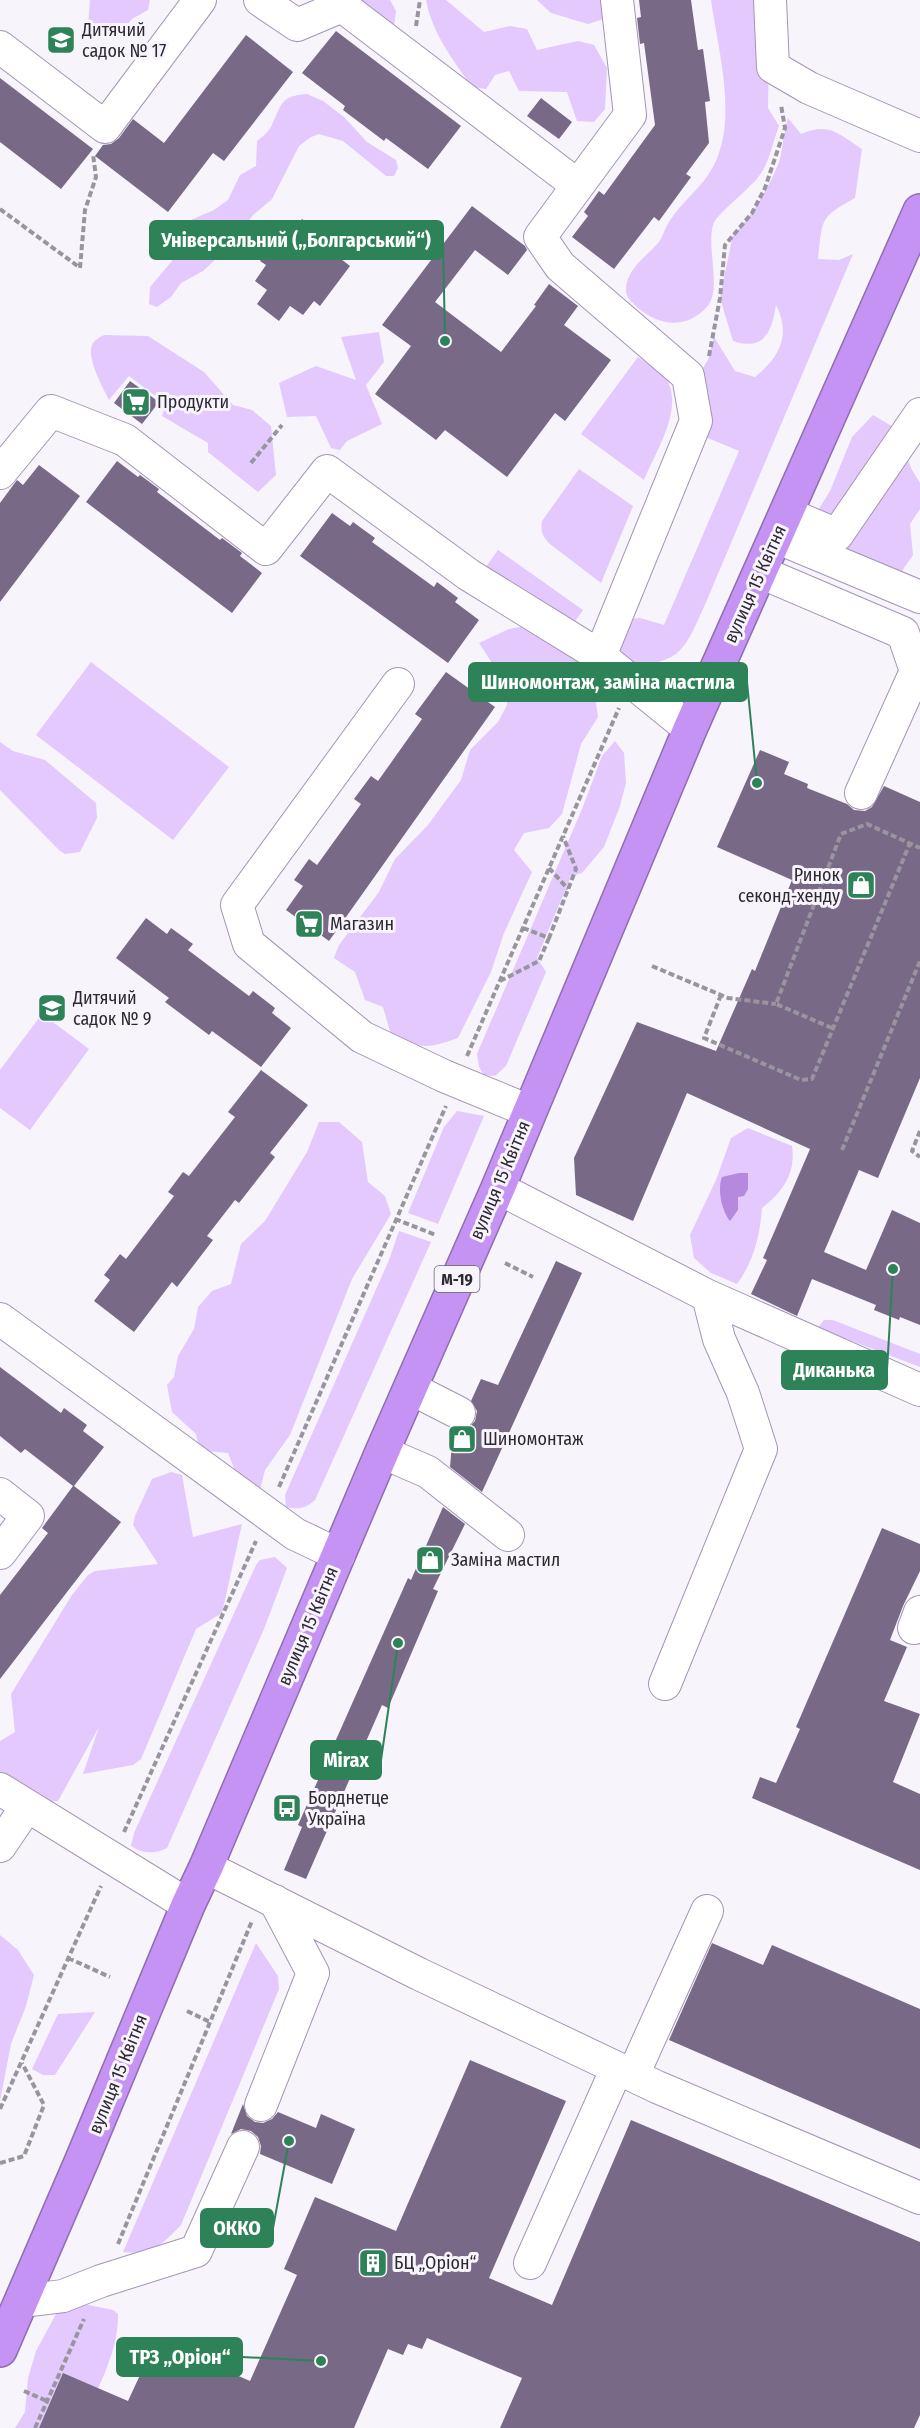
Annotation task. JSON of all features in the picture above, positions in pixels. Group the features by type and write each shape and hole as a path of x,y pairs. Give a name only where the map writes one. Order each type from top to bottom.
{"highway":[{"name":"вулиця 15 Квітня","path":"0,2350 382,1452 498,1188 690,729 920,211"}],"street":[{"path":"0,47 105,127 200,0"},
{"path":"260,0 297,25 342,6 577,185"},
{"path":"600,656 696,421 688,376 560,266 540,237 630,115 617,0"},
{"path":"771,0 773,67 809,88 920,136"},
{"path":"0,473 51,411 124,440 266,549 327,471 469,575 600,656 690,729"},
{"path":"781,525 837,535 920,414"},
{"path":"781,525 920,597"},
{"path":"760,572 903,633 916,671 861,792"},
{"path":"398,684 237,905 249,944 362,1037 457,1082 529,1111"},
{"path":"498,1188 708,1296 920,1390"},
{"path":"665,1684 761,1449 743,1393 719,1339 708,1296"},
{"path":"0,1319 295,1534 339,1555"},
{"path":"410,1388 459,1413"},
{"path":"382,1452 428,1472 508,1535"},
{"path":"0,1494 28,1516 0,1553"},
{"path":"0,1790 188,1905"},
{"path":"0,1846 27,1806"},
{"path":"206,1867 420,1974 625,2072 920,2198"},
{"path":"261,2105 313,1973 269,1898"},
{"path":"530,2263 706,1911"},
{"path":"22,2301 63,2296 101,2281 196,2251 243,2147"}],"path":[{"path":"688,376 698,376 708,360 714,337 725,245 752,213 765,188 785,128 773,67"},
{"path":"0,209 80,268 85,210 96,177 94,148 105,127"},
{"path":"251,463 282,425"},
{"path":"0,2109 113,1859 153,1764 268,1513 631,682"},
{"path":"776,1004 841,834 867,824 920,848"},
{"path":"499,982 539,961 576,869 563,836"},
{"path":"721,995 704,1038 801,1080 812,1079 909,843"},
{"path":"549,868 568,889"},
{"path":"523,928 549,938"},
{"path":"842,1150 920,961"},
{"path":"652,966 728,998 776,1004 832,1028"},
{"path":"920,1131 912,1151 920,1157"},
{"path":"395,1218 436,1235"},
{"path":"505,1263 533,1277"},
{"path":"35,2428 101,2281 210,2022 269,1898"},
{"path":"68,1958 110,1977"},
{"path":"187,2011 210,2022"},
{"path":"0,2163 24,2156 44,2105 21,2062"},
{"path":"24,2391 47,2401"}],"shaded area":[{"path":"90,0 150,0 148,10 132,19 115,39 100,38 88,27"},
{"path":"358,0 390,0 396,11 394,27"},
{"path":"426,0 446,0 484,32 510,26 527,29 537,50 578,41 594,45 607,68 605,109 594,122 577,121 567,92 519,91 509,71 495,75 486,89 472,87 438,35"},
{"path":"537,0 608,0 610,17 588,24 551,13"},
{"path":"711,0 763,0 769,48 768,108 779,126 762,171 713,225 711,246 714,281 711,301 698,315 689,320 671,323 643,312 629,298 626,290 633,269 659,242 674,215 709,173 721,146 725,126 724,84"},
{"path":"307,94 323,101 344,117 367,142 396,160 398,168 394,176 386,176 343,141 319,134 311,137 299,146 272,199 253,215 234,242 203,271 181,283 171,297 157,307 149,304 150,287 172,261 166,243 172,228 214,210 228,200 240,175 256,166 257,141 270,129 280,107 291,97"},
{"path":"788,118 801,134 819,129 833,131 862,149 855,198 835,210 825,221 822,227 818,259 839,260 853,254 704,607 689,637 677,653 666,659 639,664 627,659 619,647 629,619 640,618 664,625 739,451 703,436 698,376 708,360 714,337 735,371 755,377 771,362 783,336 783,326 776,305 769,330 760,341 744,344 733,341 720,298 733,234 760,200 772,177 780,159"},
{"path":"379,332 384,362 366,385 382,424 347,441 340,450 331,448 316,416 287,417 279,383 316,366 356,380 341,337"},
{"path":"104,335 148,336 204,372 233,405 252,410 271,426 276,475 258,492 208,452 208,443 162,416 166,404 129,376 109,400 97,375 91,354 93,344"},
{"path":"638,357 664,375 672,396 672,408 665,433 644,480 581,434"},
{"path":"873,415 895,428 912,470 920,483 920,509 910,524 913,555 902,571 887,585 852,562 817,512 830,491 852,437"},
{"path":"579,469 633,506 601,583 550,544 542,531 542,521"},
{"path":"498,550 583,610 571,627 486,567"},
{"path":"531,625 578,650 595,696 598,717 581,744 562,814 549,828 524,833 514,850 532,872 504,933 491,972 458,1038 431,1046 417,1045 391,1035 383,1007 365,1000 355,972 334,958 339,945 379,892 395,859 428,825 461,780 470,750 498,722 507,705 507,676 494,666 479,643 509,629"},
{"path":"91,662 229,767 173,840 36,735"},
{"path":"615,741 624,753 626,783 620,806 604,847 582,873 571,876 537,958 546,972 506,1066 495,1076 484,1075 479,1067 477,1054 582,809 602,756"},
{"path":"0,742 13,751 45,760 96,803 97,818 80,852 65,854 59,850 0,790"},
{"path":"42,1014 89,1049 30,1130 0,1108 0,1070"},
{"path":"457,1111 484,1116 438,1224 408,1213 444,1127"},
{"path":"319,1122 339,1122 362,1142 368,1182 385,1196 391,1214 352,1279 290,1435 265,1470 260,1490 239,1481 228,1453 206,1451 198,1444 196,1434 172,1412 167,1385 174,1377 178,1356 194,1329 198,1307 212,1291 231,1284 241,1244 265,1221 307,1152"},
{"path":"748,1128 792,1146 793,1156 790,1173 782,1188 762,1208 755,1248 737,1284 711,1273 694,1258 690,1235 716,1180 731,1138"},
{"path":"748,1173 748,1189 744,1196 738,1197 738,1210 730,1221 721,1200 721,1182 722,1177"},
{"path":"399,1231 431,1242 315,1500 302,1508 286,1507 285,1495 389,1260"},
{"path":"824,1320 833,1320 920,1354 920,1367 818,1328"},
{"path":"171,1472 182,1475 193,1537 242,1524 222,1613 196,1629 141,1759 133,1765 83,1774 99,1727 58,1801 9,1805 0,1794 0,1741 15,1732 11,1694 72,1595 88,1575 95,1571 158,1564 133,1525 152,1479"},
{"path":"275,1557 287,1568 264,1629 167,1848 149,1852 135,1849 131,1846 134,1833 256,1565 260,1560"},
{"path":"0,1935 18,1950 34,1975 26,2006 11,2044 0,2101"},
{"path":"256,1943 278,1976 279,1989 181,2225 156,2248 142,2252 123,2252"},
{"path":"95,2012 55,2075 43,2075 32,2069 58,2014"},
{"path":"79,2303 113,2310 118,2314 115,2343 110,2358 79,2428 15,2428 25,2412 28,2378 36,2351 56,2314 66,2305"}],"building":[{"path":"639,0 691,0 698,50 703,49 710,101 705,102 709,143 686,174 691,177 659,221 654,217 614,269 572,237 588,216 584,212 599,191 604,195 655,125 644,43 640,44 637,18 641,17"},
{"path":"336,31 461,126 428,169 386,138 384,141 343,110 345,106 302,73"},
{"path":"246,35 293,72 224,161 213,153 168,212 95,156 103,145 111,144 119,138 133,119 164,143"},
{"path":"0,78 93,149 61,189 0,142"},
{"path":"541,98 572,122 559,139 527,116"},
{"path":"472,206 525,246 527,250 508,275 475,250 435,302 501,352 536,306 534,305 549,284 578,306 564,325 611,360 565,421 555,413 507,477 445,430 436,440 375,394 411,346 382,325"},
{"path":"302,219 347,252 341,259 350,266 320,306 314,301 303,315 290,306 279,321 257,304 267,290 255,281 266,265 260,261 289,221 296,226"},
{"name":"Продукти","path":"130,381 159,402 142,424 114,403"},
{"path":"117,461 159,489 157,492 220,540 222,538 242,553 240,556 262,573 232,613 86,502"},
{"path":"39,465 80,496 0,602 0,503 17,480 23,485"},
{"path":"332,513 350,526 353,522 375,538 372,542 434,587 437,582 458,598 455,602 479,620 448,663 300,556"},
{"path":"446,672 495,707 329,941 286,910 303,886 294,880 309,859 317,865 361,804 354,799 371,776 378,781 422,719 415,714"},
{"path":"760,750 789,762 784,774 808,784 807,788 847,804 854,810 865,811 872,807 884,786 920,802 920,1078 878,1178 859,1170 824,1252 866,1270 892,1210 920,1223 920,1325 874,1310 876,1305 812,1279 797,1316 751,1294 767,1260 763,1258 810,1149 687,1093 633,1221 576,1195 574,1158 637,1022 716,1051 752,969 755,971 792,880 717,847"},
{"path":"146,918 167,934 171,928 193,944 188,950 249,996 253,991 275,1008 272,1013 291,1028 261,1067 212,1031 209,1035 165,1002 169,998 116,958"},
{"path":"261,1070 308,1105 270,1153 275,1157 239,1203 235,1200 207,1236 213,1240 177,1287 172,1282 134,1332 94,1301 110,1280 104,1275 120,1254 126,1259 174,1196 168,1192 183,1172 189,1176 235,1117 228,1112"},
{"path":"556,1261 582,1273 482,1492 450,1467 452,1444 458,1431 468,1428 475,1421 477,1411 471,1401 481,1379 498,1385"},
{"path":"0,1367 61,1413 64,1408 87,1425 83,1431 104,1447 74,1486 121,1522 0,1679 0,1595 48,1533 42,1528 73,1486 25,1449 21,1453 0,1436"},
{"path":"443,1507 465,1524 433,1589 438,1591 388,1708 382,1705 306,1879 284,1870 302,1827 298,1825 408,1578 411,1580"},
{"path":"882,1528 920,1544 920,1571 890,1640 907,1647 884,1701 920,1714 893,1782 920,1794 920,1870 752,1798 760,1777 776,1783 800,1729 796,1727"},
{"path":"712,1943 763,1965 772,1945 920,2009 920,2149 669,2040"},
{"path":"470,2060 566,2101 489,2278 552,2305 631,2120 920,2242 920,2415 914,2428 500,2428 522,2378 427,2338 422,2349 408,2344 403,2355 388,2349 354,2428 39,2428 63,2373 128,2401 153,2347 213,2373 216,2366 250,2381 297,2275 284,2269 315,2197 396,2231"},
{"path":"243,2104 247,2116 255,2122 263,2123 272,2119 278,2112 316,2128 321,2114 355,2129 332,2184 260,2154 261,2146 258,2137 251,2131 241,2129 231,2134"}],"place":[{"name":"Дитячий садок № 17","path":"61,40"},
{"name":"Універсальний („Болгарський“)","path":"445,341"},
{"name":"Продукти","path":"136,402"},
{"name":"Шиномонтаж, заміна мастила","path":"757,783"},
{"name":"Ринок секонд-хенду","path":"861,885"},
{"name":"Магазин","path":"309,924"},
{"name":"Дитячий садок № 9","path":"52,1008"},
{"name":"Диканька","path":"893,1269"},
{"name":"Шиномонтаж","path":"462,1439"},
{"name":"Заміна мастил","path":"430,1560"},
{"name":"Mirax","path":"398,1643"},
{"name":"Борднетце Україна","path":"287,1808"},
{"name":"ОККО","path":"289,2141"},
{"name":"БЦ „Оріон“","path":"373,2263"},
{"name":"ТРЗ „Оріон“","path":"321,2361"}]}
